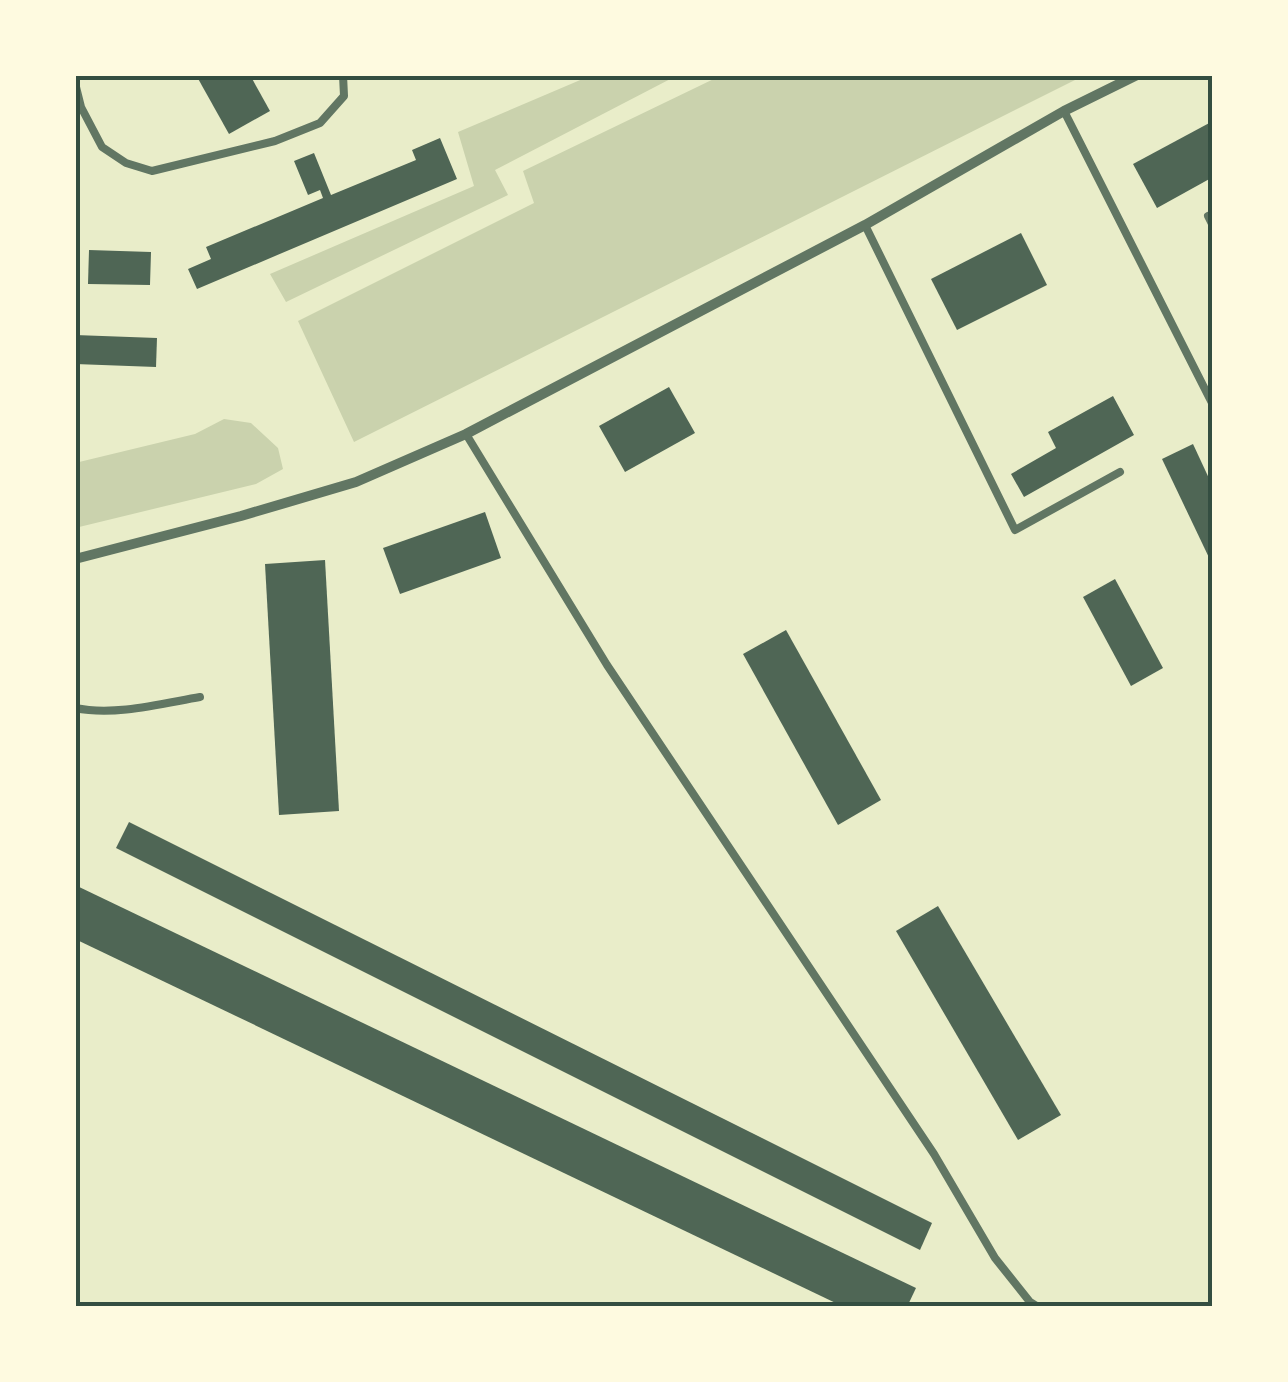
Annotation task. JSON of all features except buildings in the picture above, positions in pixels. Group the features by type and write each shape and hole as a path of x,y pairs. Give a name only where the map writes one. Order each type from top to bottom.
{"street":[{"path":"75,559 356,482 466,434 864,226 1131,76"}],"lane":[{"path":"75,83 81,107 102,148 126,163 152,171 274,141 320,122 344,96 343,75"},
{"path":"1064,111 1213,406"},
{"path":"1213,214 1208,216 1213,226"},
{"path":"864,226 1015,530 1120,472"},
{"path":"466,434 607,665 934,1154 995,1258 1038,1307"},
{"path":"75,708 138,708 200,697"}],"green space":[{"path":"592,75 678,75 495,170 508,195 286,302 270,274 474,186 458,132"},
{"path":"722,75 1072,75 1075,80 354,442 298,321 534,203 523,171"},
{"path":"224,419 251,423 278,448 283,469 256,484 75,528 75,463 195,434"}]}
